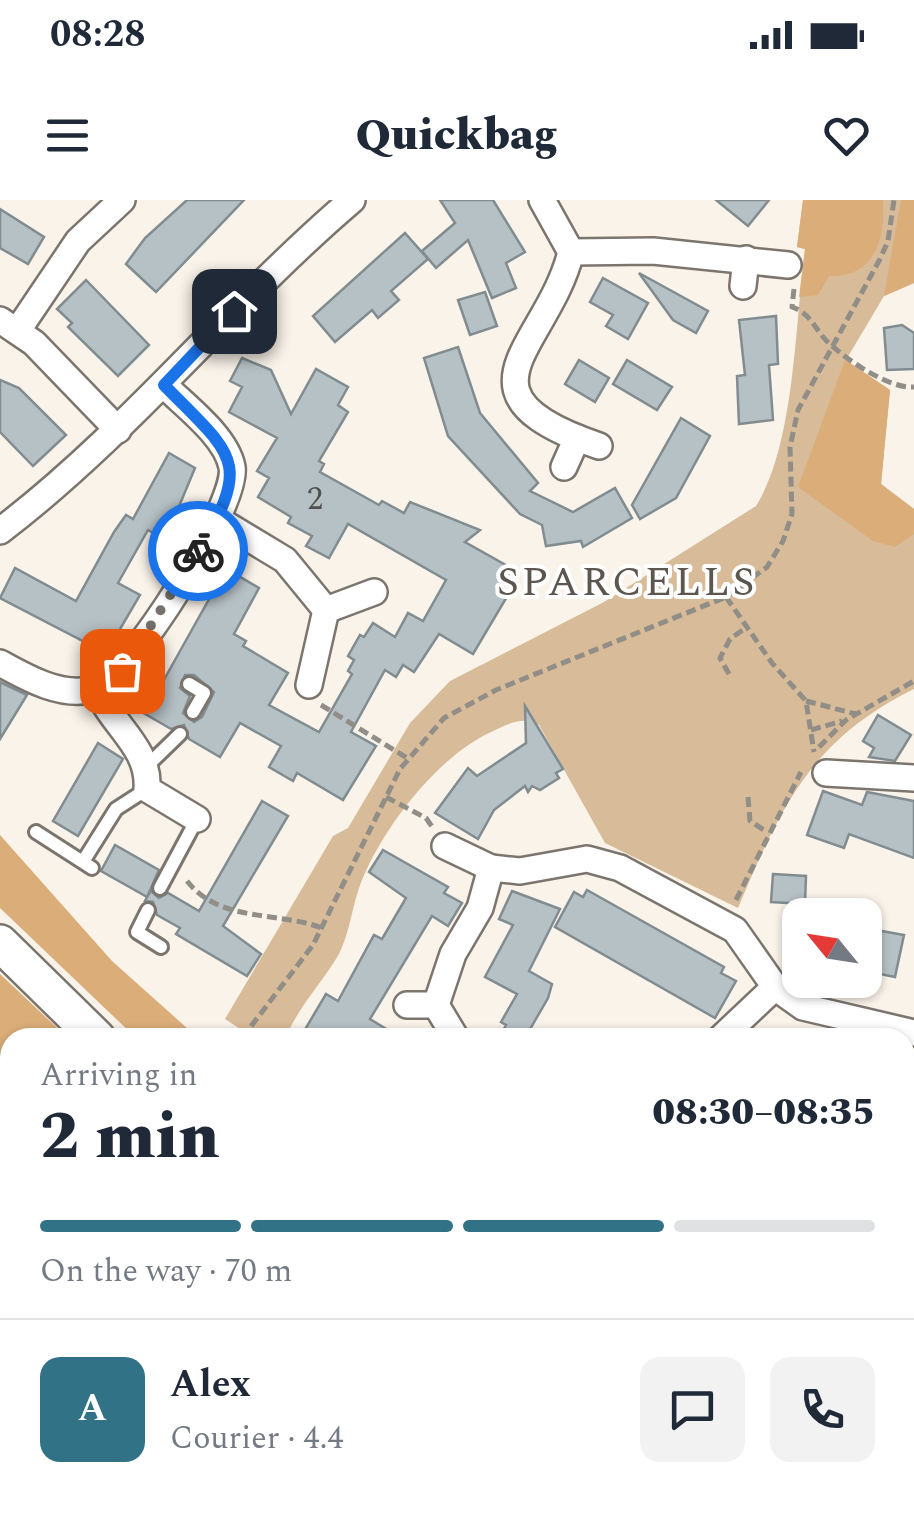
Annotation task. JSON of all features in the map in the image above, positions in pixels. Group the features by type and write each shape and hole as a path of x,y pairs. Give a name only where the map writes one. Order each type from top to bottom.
{"main road":[{"path":"0,943 87,1028"}],"street":[{"path":"118,430 9,325 78,241 122,200"},
{"path":"0,531 80,467 292,253 352,200"},
{"path":"542,200 571,252"},
{"path":"571,252 627,250 788,265"},
{"path":"564,467 588,442 534,418 521,399 516,375 522,350 571,252"},
{"path":"743,286 746,260"},
{"path":"0,663 58,689 98,688 122,671 138,650 217,519 229,497 232,466 218,441 164,385"},
{"path":"217,519 286,560 326,610"},
{"path":"326,610 374,592"},
{"path":"309,685 326,610"},
{"path":"98,688 107,712 148,777 197,819"},
{"path":"820,763 914,778"},
{"path":"445,846 492,868 520,871 587,858 620,868 735,930 776,987 802,1008 888,1028"},
{"path":"450,1028 436,1004 453,954 480,908 492,868"},
{"path":"732,1028 776,987"},
{"path":"407,1004 436,1004"}],"lane":[{"path":"188,684 204,693 193,712"},
{"path":"36,832 88,864 116,809 148,777 180,734"},
{"path":"160,888 197,819"},
{"path":"148,910 136,932 161,947"}],"path":[{"path":"250,1028 322,928 407,758 444,718 469,702 726,596 767,567 783,541 793,496 792,429 884,250 894,200"},
{"path":"788,265 797,265 792,307 809,316 832,346 893,387 914,388"},
{"path":"726,596 782,677 806,701 856,714"},
{"path":"729,674 718,659 723,647 747,628"},
{"path":"309,685 334,717 407,758"},
{"path":"806,701 820,763"},
{"path":"811,730 846,720"},
{"path":"386,797 426,818 445,846"},
{"path":"748,797 750,820 767,832"},
{"path":"177,857 191,886 216,904 248,915 288,917 322,928"}],"shaded area":[{"path":"803,200 914,200 914,283 884,296 846,360 890,390 881,484 914,509 914,689 849,730 824,754 785,807 738,908 605,843 539,725 520,721 495,730 449,760 395,821 368,866 339,954 290,1028 238,1028 225,1019 333,836 348,828 410,723 450,681 604,602 756,506 769,480 786,417 805,249 797,247"},
{"path":"803,200 883,200 883,215 879,243 866,264 844,275 829,276 818,295 799,297 805,249 797,247"},
{"path":"901,200 914,200 914,283 884,296"},
{"path":"845,360 890,390 881,484 914,509 914,534 895,547 873,541 798,487"},
{"path":"0,835 112,961 187,1028 126,1028 0,908"},
{"path":"0,974 57,1028 0,1028"}],"building":[{"path":"187,200 244,200 156,292 126,264 145,238"},
{"path":"440,200 493,200 525,252 506,263 516,288 492,298 468,240 436,268 422,251 455,223"},
{"path":"716,200 769,200 748,226"},
{"path":"0,209 44,237 28,264 0,248"},
{"path":"405,233 428,259 391,291 399,300 378,318 372,310 335,342 313,316"},
{"path":"639,273 708,311 696,333 673,320"},
{"path":"603,278 648,303 628,339 606,326 613,315 590,302"},
{"path":"86,280 149,345 118,376 68,327 72,323 57,309"},
{"path":"485,292 497,326 470,335 458,300"},
{"path":"776,316 778,364 769,365 773,420 739,424 737,376 745,375 739,320"},
{"path":"902,325 914,333 914,369 887,370 884,328"},
{"path":"458,347 480,413 538,483 530,491 573,512 615,488 632,518 583,547 581,541 546,546 542,525 520,514 448,436 424,358"},
{"path":"242,358 271,370 291,414 316,369 348,387 338,405 348,412 319,461 324,464 320,472 379,505 382,501 404,513 410,502 480,530 465,542 513,569 500,591 508,595 473,654 439,634 414,672 403,665 396,677 385,670 351,732 376,746 343,800 297,773 293,781 269,767 281,746 240,723 220,757 189,739 184,725 171,729 128,704 144,675 161,685 213,592 207,588 220,565 259,588 234,634 246,641 243,646 288,673 269,705 319,732 352,674 348,671 354,660 348,656 360,635 364,637 373,623 395,637 408,613 423,621 446,580 348,524 329,558 306,546 312,536 288,523 291,517 258,497 269,478 257,471 277,438 229,412 242,387 230,381","holes":["185,675 194,675 214,692 202,717 194,722 183,713 190,696 180,688"]},
{"path":"579,360 609,378 595,402 565,384"},
{"path":"627,360 672,387 657,410 613,384"},
{"path":"0,380 19,388 66,435 33,466 0,432"},
{"path":"681,418 710,436 676,498 640,519 632,505"},
{"path":"169,453 195,468 165,540 148,530 118,583 140,595 106,653 0,598 15,568 76,601 114,532 126,515 133,519"},
{"path":"0,682 27,695 0,739"},
{"path":"525,706 563,769 556,773 559,778 540,790 532,786 528,792 525,786 494,810 478,839 435,813 468,768 477,776 526,743"},
{"path":"878,715 911,735 895,761 869,757 874,748 863,741"},
{"path":"98,743 123,759 78,836 53,821"},
{"path":"823,791 862,805 867,792 914,801 914,858 849,834 844,848 807,835"},
{"path":"262,801 288,816 223,926 261,954 247,976 176,934 180,928 157,915 153,902 145,901 151,891 159,898 168,893 199,911"},
{"path":"115,845 159,870 147,897 101,871"},
{"path":"383,850 448,887 444,893 462,903 448,926 432,916 370,1019 385,1028 306,1028 326,994 338,1001 374,935 382,939 406,898 369,872"},
{"path":"773,874 806,876 805,898 771,902"},
{"path":"587,890 724,967 721,973 736,981 715,1018 555,927 574,892 583,897"},
{"path":"512,891 560,909 529,971 552,984 531,1028 504,1028 501,1022 517,994 485,977 513,925 499,919"},
{"path":"882,931 904,935 895,977 882,974"}],"way so far":[{"path":"122,671 198,551"}],"district":[{"name":"SPARCELLS","path":"627,580"}],"route":[{"path":"198,551 229,497 232,466 218,441 164,385 234,311"}]}
